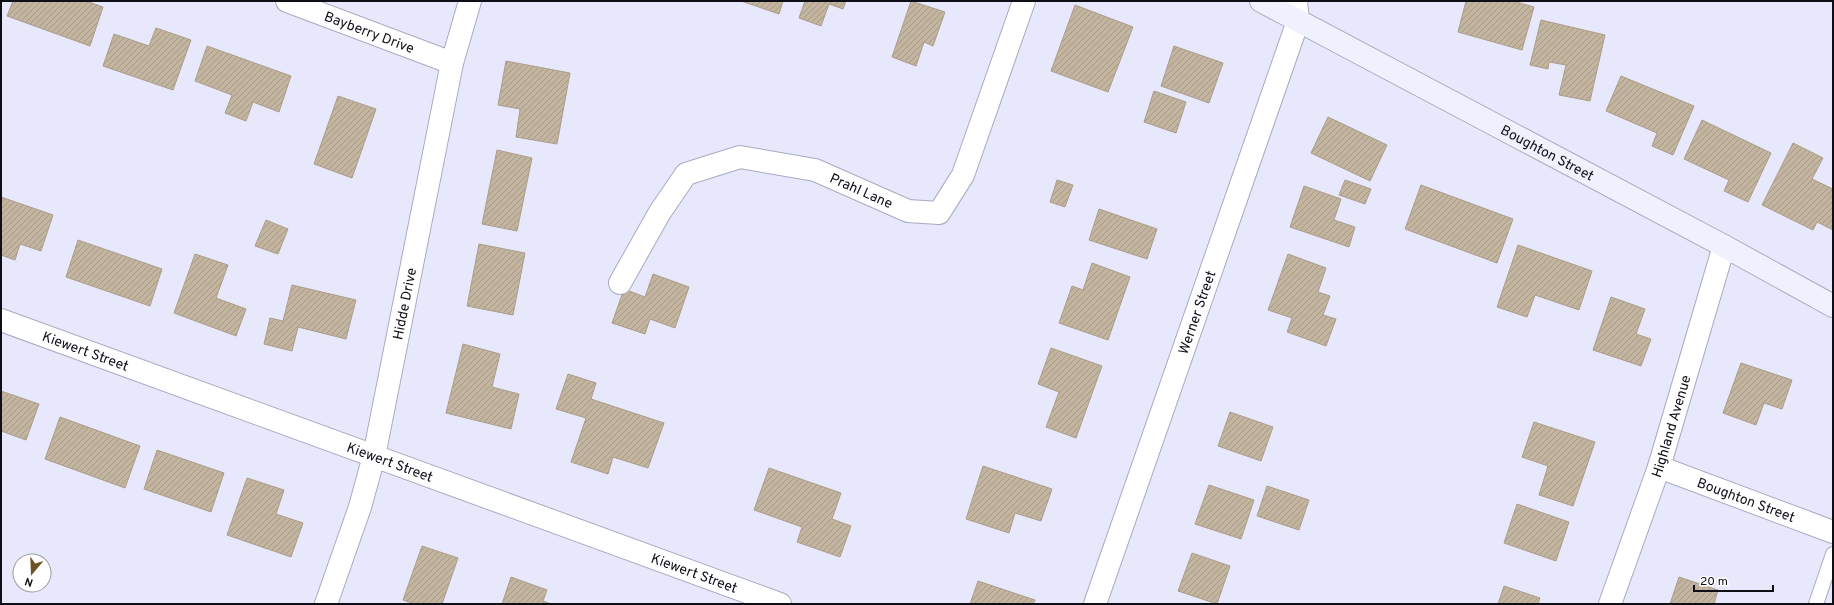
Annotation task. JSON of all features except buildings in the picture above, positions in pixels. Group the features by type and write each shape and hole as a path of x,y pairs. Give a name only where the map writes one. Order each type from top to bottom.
{"street":[{"name":"Bayberry Drive","path":"287,1 452,63"},
{"name":"Hidde Drive","path":"326,604 360,507 374,456 452,63 470,1"},
{"name":"Prahl Lane","path":"620,283 660,212 686,174 740,157 815,170 908,211 939,213 963,175 1024,1"},
{"name":"Boughton Street","path":"1262,1 1297,11 1833,306"},
{"name":"Werner Street","path":"1095,604 1297,11"},
{"name":"Highland Avenue","path":"1610,604 1659,467 1724,246"},
{"name":"Kiewert Street","path":"1,320 780,604"},
{"name":"Boughton Street","path":"1659,467 1833,532"}],"lane":[{"path":"1816,604 1833,554"}]}
